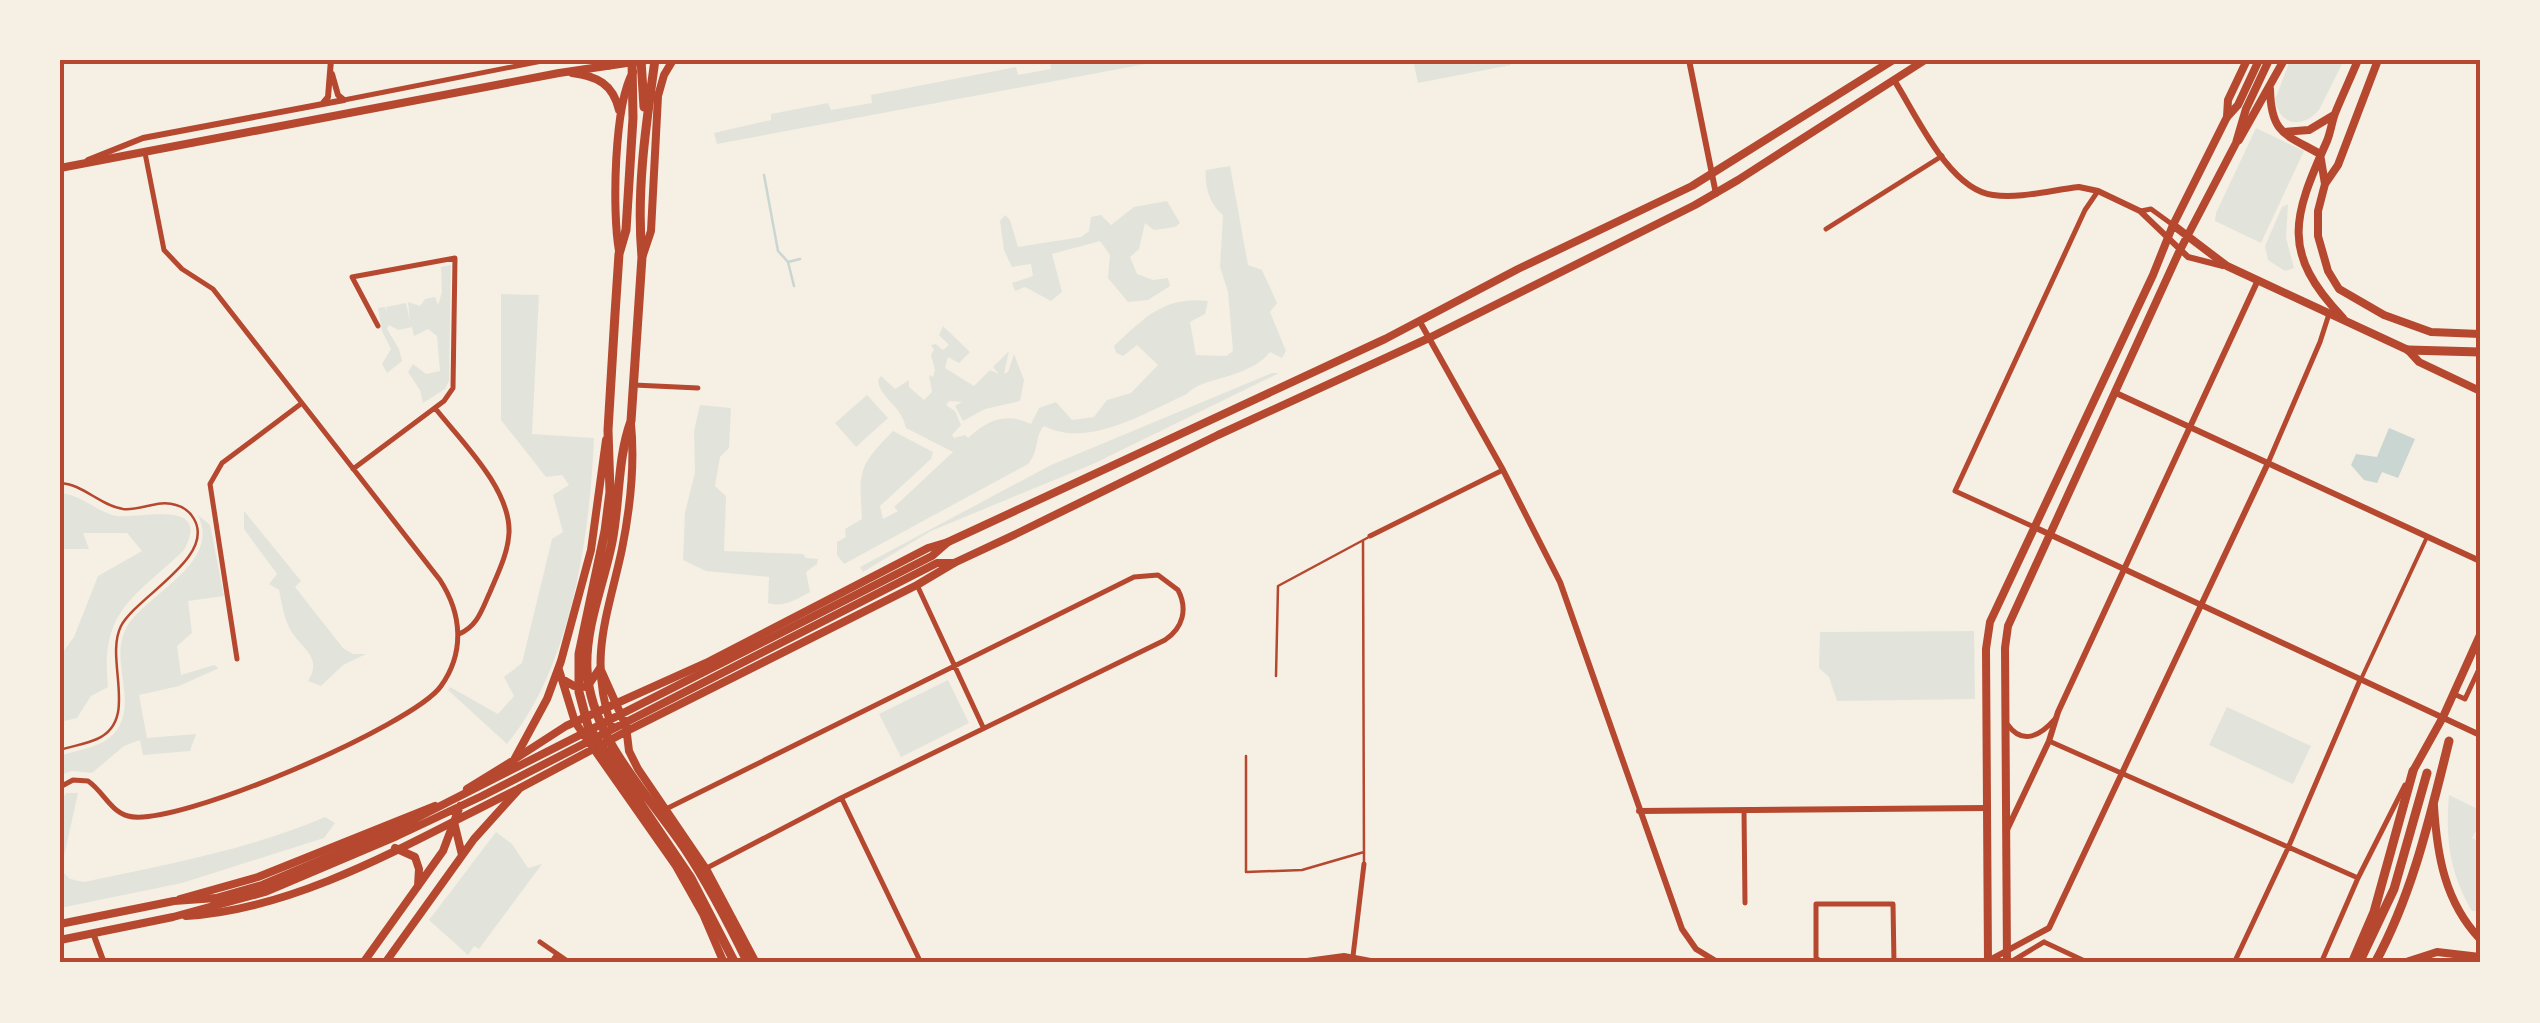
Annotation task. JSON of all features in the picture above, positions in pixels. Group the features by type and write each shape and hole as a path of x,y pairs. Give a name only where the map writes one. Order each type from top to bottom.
{"highway":[{"path":"609,65 621,60"},
{"path":"632,60 631,156 626,230 619,254 608,430 610,492 587,674 593,705 614,748 701,875 748,963"},
{"path":"642,60 642,257 631,421 622,447 617,516 582,635 577,673 588,726 691,878 735,963"},
{"path":"643,156 655,60"},
{"path":"2408,350 2480,352"},
{"path":"2375,963 2408,890 2450,741"},
{"path":"2355,963 2374,912 2413,771"},
{"path":"2355,963 2394,888 2427,773"}],"main road":[{"path":"62,166 559,72 642,60"},
{"path":"619,254 615,230 620,120 626,86 642,60"},
{"path":"642,257 651,230 660,84 674,60"},
{"path":"606,742 917,585 954,562 1428,338 1716,194 1925,60"},
{"path":"2227,117 2228,100 2247,60"},
{"path":"1987,962 1986,638 1994,612 2173,224 2259,60"},
{"path":"2236,143 2246,109 2269,60"},
{"path":"2008,960 2008,626 2179,252 2284,60"},
{"path":"2346,322 2313,285 2299,246 2300,209 2358,60"},
{"path":"2378,60 2338,165 2325,184 2318,211 2318,236 2328,270 2339,289 2350,298 2410,326 2452,335 2480,334"},
{"path":"60,924 174,901 258,877 422,811 466,790 575,722 706,663 928,548 1088,479 1420,322 1712,175 1888,61"},
{"path":"559,72 606,83 616,99 620,120"},
{"path":"2270,89 2273,122 2320,154 2325,184"},
{"path":"620,120 636,105 648,109 655,118"},
{"path":"2284,132 2309,130 2334,115"},
{"path":"2173,224 2186,238 2227,266 2408,350 2419,362 2480,391"},
{"path":"60,940 173,917 222,913 288,897 454,822 611,738 600,668 600,637 628,509 631,421"},
{"path":"514,760 547,700 561,661 591,550 608,430"},
{"path":"173,917 218,901 264,892 440,817 934,560 948,542"},
{"path":"934,560 954,562"},
{"path":"2413,771 2443,717 2480,635"},
{"path":"561,661 560,678 575,722 680,874 704,914 724,963"},
{"path":"560,678 574,686 588,687 600,668"},
{"path":"600,668 627,731 629,751 706,869 756,963"},
{"path":"505,767 500,784 504,788 520,788"},
{"path":"385,963 462,854 520,788"},
{"path":"363,963 443,852 466,790"},
{"path":"2434,806 2439,860 2450,895 2462,919 2480,939"},
{"path":"422,811 454,822"},
{"path":"454,822 462,854"},
{"path":"395,848 416,857 417,890"},
{"path":"174,901 218,901"},
{"path":"2403,963 2437,952 2480,957"}],"street":[{"path":"331,60 338,95 344,100"},
{"path":"86,161 144,138 547,60"},
{"path":"1689,60 1716,194"},
{"path":"322,104 328,97 332,74"},
{"path":"1894,80 1964,184 1991,196 2078,187 2098,191 2140,211 2179,252 2201,262 2227,266"},
{"path":"60,786 73,780 88,781 114,809 136,817 224,799 256,788 418,707 441,686 451,668 459,634 452,599 440,580 213,289 164,250 145,153"},
{"path":"1826,229 1942,156"},
{"path":"2098,191 1955,491 2480,735"},
{"path":"2140,211 2151,210 2173,224"},
{"path":"353,469 449,396 455,380 455,258 352,277 378,326"},
{"path":"2006,834 2258,280"},
{"path":"1987,962 2008,960 2044,942 2268,463 2330,314"},
{"path":"1420,322 1503,470 1566,599 1682,929 1696,949 1713,962"},
{"path":"634,385 698,388"},
{"path":"2116,393 2480,561"},
{"path":"237,659 210,484 222,463 302,402"},
{"path":"435,408 493,483 508,513 508,546 478,618 459,634"},
{"path":"1370,536 1503,470"},
{"path":"2234,963 2427,536"},
{"path":"666,809 1141,574 1166,578 1182,597 1182,622 1172,636 841,798 706,869 680,874"},
{"path":"917,585 984,728"},
{"path":"458,622 478,618"},
{"path":"2454,694 2466,698 2480,667"},
{"path":"2005,718 2014,732 2029,737 2044,732 2055,720"},
{"path":"2049,741 2358,878"},
{"path":"2321,963 2358,878 2413,771"},
{"path":"841,798 921,963"},
{"path":"1640,811 1986,808"},
{"path":"1744,810 1745,902"},
{"path":"1354,956 1364,864"},
{"path":"1820,963 1816,957 1816,904 1893,904 1894,963"},
{"path":"2008,960 2049,928"},
{"path":"93,933 104,963"},
{"path":"540,942 566,960"},
{"path":"2044,942 2089,963"},
{"path":"551,963 557,954"},
{"path":"1292,963 1354,956 1381,963"}],"lane":[{"path":"60,482 73,484 92,497 126,509 165,503 178,506 193,518 198,537 191,555 121,626 116,660 119,706 111,729 98,739 60,750"},
{"path":"1276,676 1278,586 1370,536"},
{"path":"1363,540 1364,864"},
{"path":"1246,756 1246,872 1302,870 1364,852"}],"shaded area":[{"path":"1167,60 717,144 714,133 771,120 771,114 828,103 831,110 872,103 871,95 1016,67 1018,75 1051,69 1050,61"},
{"path":"1413,60 1511,60 1511,65 1418,83"},
{"path":"2290,60 2344,60 2319,110 2299,122 2287,120 2275,100"},
{"path":"2256,128 2304,151 2261,243 2215,221"},
{"path":"1230,166 1248,265 1262,270 1277,303 1270,312 1286,351 1282,358 1270,352 1250,368 1203,384 1136,418 1098,431 1061,432 1044,426 1028,464 844,564 837,555 837,542 846,537 845,529 862,519 863,470 893,431 933,452 931,459 880,506 883,519 898,511 894,507 953,452 906,428 878,380 881,376 895,389 909,380 909,387 924,400 932,392 929,375 933,377 935,370 931,345 943,350 949,345 939,335 943,326 970,352 959,363 948,357 945,368 974,386 990,370 999,374 993,367 1009,351 1004,374 1014,354 1024,380 1020,401 985,409 963,421 955,406 962,402 949,401 946,405 955,411 961,425 952,435 954,438 968,438 982,427 1006,418 1031,424 1039,408 1056,402 1072,420 1094,417 1107,400 1131,393 1158,365 1137,345 1123,356 1116,353 1114,346 1145,318 1179,302 1208,301 1205,314 1190,322 1196,355 1226,356 1233,351 1228,292 1220,267 1223,215 1211,201 1206,176 1206,170"},
{"path":"1167,201 1180,223 1154,230 1145,223 1139,249 1130,257 1137,274 1153,280 1168,278 1170,286 1148,300 1128,302 1108,278 1110,255 1100,241 1052,254 1062,292 1051,301 1025,287 1015,291 1012,283 1033,276 1031,264 1012,267 1004,250 1000,221 1005,215 1018,247 1081,237 1089,231 1091,217 1101,215 1111,225 1134,207"},
{"path":"2288,204 2286,238 2294,268 2285,271 2268,260 2265,246 2282,207"},
{"path":"451,265 449,381 445,389 423,403 408,372 413,364 426,374 440,371 437,336 428,329 414,336 412,327 398,330 389,325 387,329 402,361 387,373 382,364 391,349 382,331 378,308 385,307 387,314 386,307 406,303 410,321 408,302 420,306 425,299 435,297 438,305 441,267"},
{"path":"501,294 539,295 532,434 594,438 582,558 562,639 529,713 507,744 448,690 450,687 498,714 514,696 504,677 522,663 552,539 563,532 553,495 569,485 562,475 546,477 501,420"},
{"path":"1279,373 1093,464 931,531 863,572 860,567 1051,465"},
{"path":"867,395 888,418 856,447 835,423"},
{"path":"700,405 731,408 729,448 720,457 715,486 726,496 724,551 803,554 818,559 806,572 810,592 785,604 768,603 769,577 706,571 683,560 685,513 695,472 694,431"},
{"path":"2389,428 2415,439 2398,478 2382,472 2377,483 2364,480 2351,465 2356,454 2377,457"},
{"path":"60,493 112,515 180,517 188,522 190,533 184,550 136,594 115,622 109,640 108,687 91,696 77,718 60,722 60,656 74,637 98,576 142,551 127,533 83,533 89,549 60,549"},
{"path":"244,511 301,581 295,587 343,648 353,654 366,654 343,665 321,686 308,681 312,659 289,626 279,590 269,584 277,574 244,529"},
{"path":"198,515 210,525 224,596 188,601 192,633 177,646 181,675 214,665 219,668 179,686 139,695 147,738 196,734 190,751 143,755 140,740 124,746 92,773 72,771 60,775 60,756 98,745 116,731 125,706 122,638 139,612 192,562 203,532"},
{"path":"1974,631 1975,699 1837,701 1829,677 1819,668 1820,632"},
{"path":"948,680 969,723 901,757 879,714"},
{"path":"2227,707 2311,746 2293,784 2209,745"},
{"path":"66,793 78,793 61,870 70,879 84,882 236,848 325,817 335,823 324,838 182,883 60,908 60,803"},
{"path":"2449,795 2480,810 2480,823 2472,838 2480,842 2480,911 2472,911 2454,869 2448,827"},
{"path":"496,832 512,844 528,868 542,864 479,949 474,946 468,955 429,920"}],"waterway":[{"path":"764,175 778,251 788,262 794,286"},
{"path":"788,262 800,259"}]}
